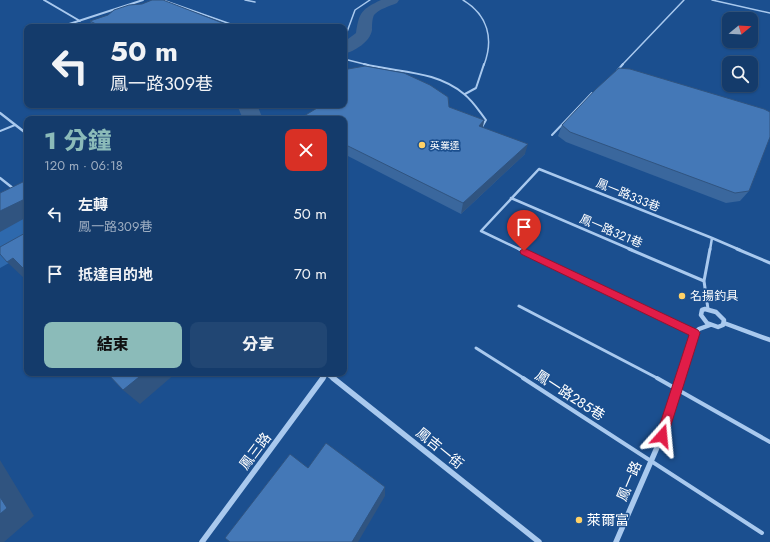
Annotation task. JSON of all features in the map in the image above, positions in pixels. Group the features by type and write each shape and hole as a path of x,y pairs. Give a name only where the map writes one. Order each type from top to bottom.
{"street":[{"path":"44,0 80,21"},
{"path":"70,24 143,0"},
{"path":"0,113 24,132"},
{"path":"710,325 701,315 702,310 714,310 721,315 724,323 770,340"},
{"path":"695,333 699,329 710,325 721,326 724,323"},
{"name":"鳳一路","path":"616,542 662,436 695,333"},
{"name":"鳳三路","path":"202,542 325,376"},
{"name":"鳳吉一街","path":"331,376 539,542"}],"lane":[{"path":"163,0 231,24"},
{"path":"244,0 254,2"},
{"path":"347,32 355,10 370,0"},
{"path":"463,0 479,13 488,30 489,43 486,60 476,88 465,94"},
{"path":"616,71 684,0"},
{"path":"712,0 770,13"},
{"path":"347,60 428,75 454,87 465,94 486,120 482,127"},
{"path":"552,135 594,92"},
{"path":"0,131 15,125"},
{"name":"鳳一路333巷","path":"511,198 539,169 712,238"},
{"path":"0,178 15,190"},
{"path":"511,198 481,231 695,333"},
{"name":"鳳一路321巷","path":"511,198 704,281"},
{"path":"708,309 704,281 712,238 770,264"},
{"path":"519,306 677,389 770,442"},
{"name":"鳳一路285巷","path":"476,348 762,533"}],"shaded area":[{"path":"24,195 24,255 0,268 0,207"}],"building":[{"path":"152,0 163,0 225,24 96,24 90,21 108,15 114,10 129,5 142,4"},
{"name":"英業達","path":"365,66 404,73 430,85 448,97 449,107 484,120 479,126 528,144 463,203 347,145 347,116 304,116 317,108 347,108 348,69"},
{"path":"619,68 630,69 770,112 770,137 749,191 735,193 570,132 562,125 596,89"},
{"path":"24,181 24,199 0,211 0,193"},
{"path":"24,234 24,269 13,258 7,262 0,254 0,247"},
{"path":"110,376 140,376 123,390"},
{"path":"326,443 385,487 352,542 230,542 225,538 290,454 308,468"},
{"path":"0,497 7,508 0,514"}],"waterway":[{"path":"347,47 360,39 364,33 366,16 371,10 392,0"},
{"path":"248,108 252,116"}],"place":[{"name":"英業達","path":"422,145"},
{"name":"名揚釣具","path":"682,296"},
{"name":"萊爾富","path":"579,520"}],"route":[{"path":"524,251 695,333 662,436"}]}
